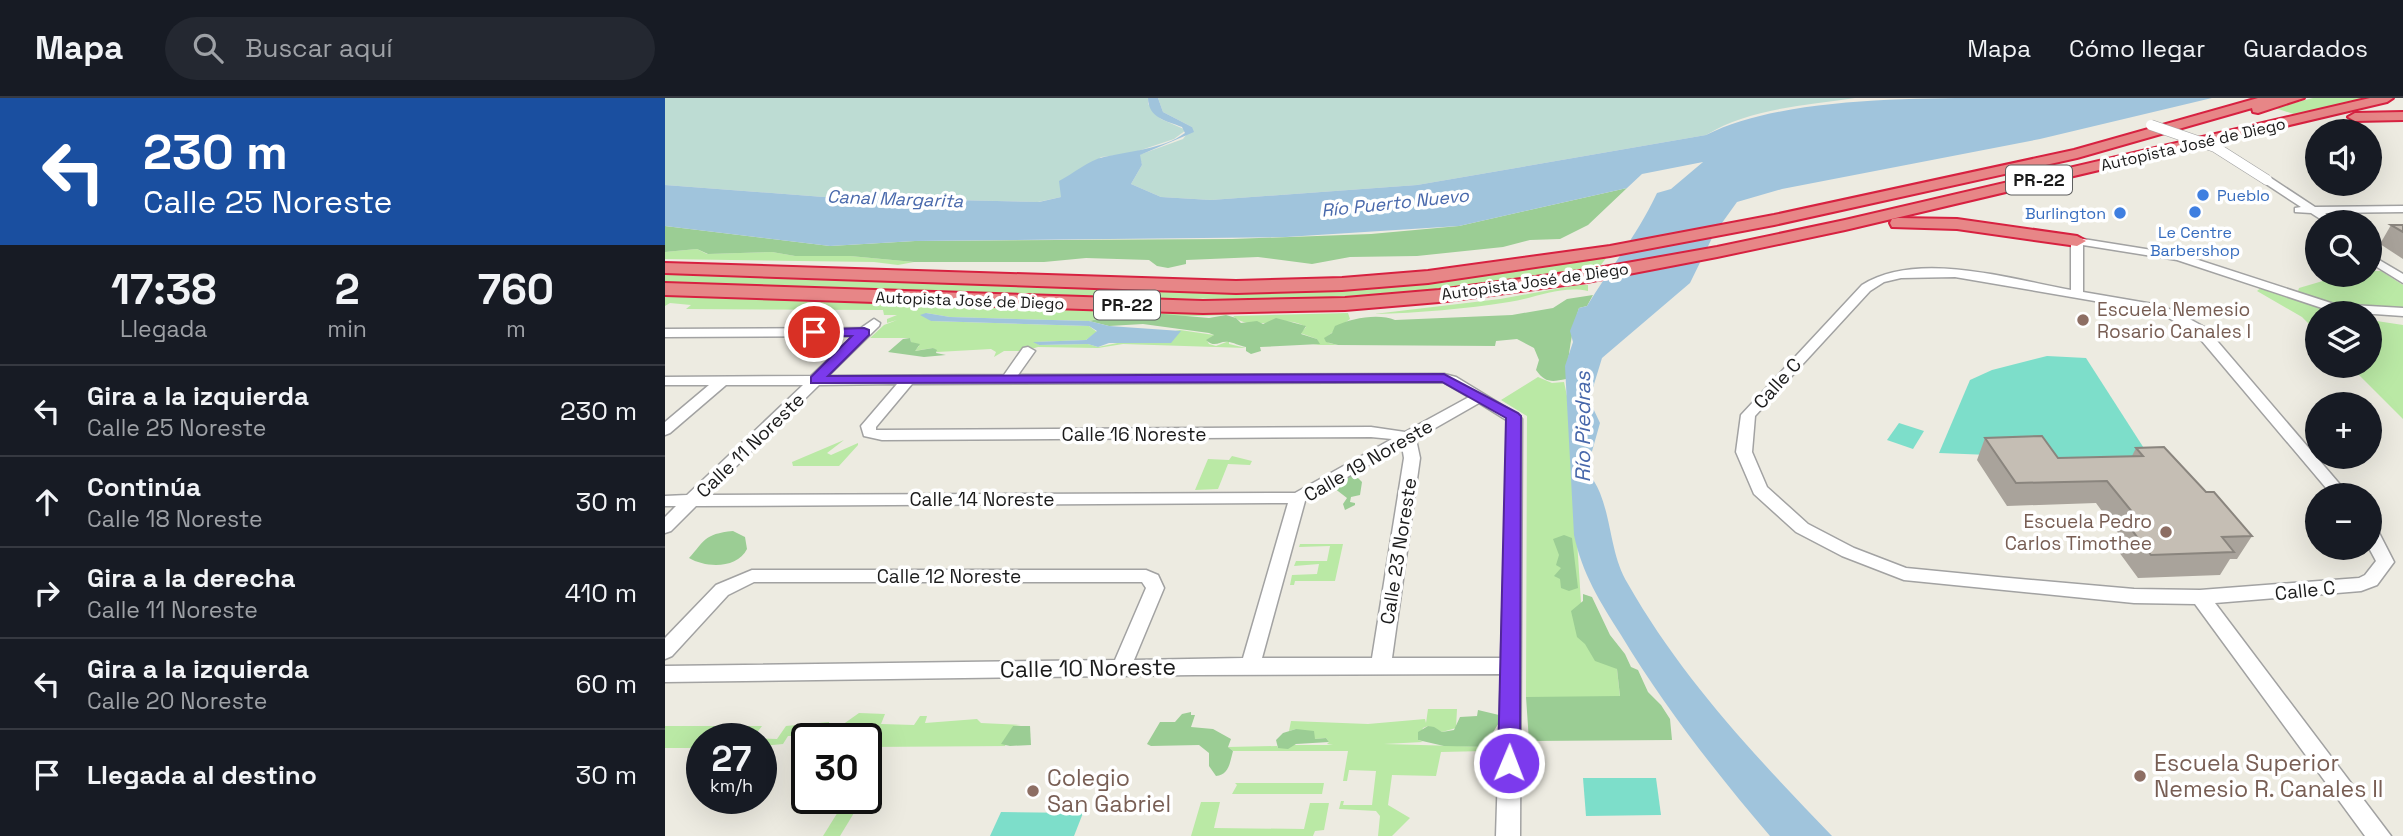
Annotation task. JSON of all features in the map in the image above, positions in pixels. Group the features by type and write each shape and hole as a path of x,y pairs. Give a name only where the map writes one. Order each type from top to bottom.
{"highway":[{"name":"Autopista José de Diego","path":"665,268 1255,286 1428,277 1609,251 1794,216 2077,154 2146,130 2272,98"},
{"path":"2146,130 2179,130 2298,98"},
{"path":"2244,127 2337,98"},
{"name":"Autopista José de Diego","path":"668,290 1231,307 1345,304 1439,296 1587,275 1717,252 1834,227 2244,127 2387,98"},
{"path":"1794,216 1827,202 2146,130 2242,99"},
{"path":"2077,154 2111,152 2244,127 2403,116"},
{"path":"1834,227 1940,222 2077,241"},
{"path":"665,262 754,264 809,272"}],"street":[{"path":"2146,130 2212,151 2306,210"},
{"path":"2382,213 2403,212"},
{"path":"2077,294 2077,241 2179,257 2313,301"},
{"path":"2382,254 2403,268"},
{"path":"2382,265 2403,279"},
{"name":"Calle C","path":"2331,483 2201,331 2171,314 2149,307 1939,272 1901,274 1880,279 1864,289 1748,415 1744,452 1759,490 1802,528 1847,552 1904,574 2134,596 2200,597 2361,584 2371,580 2385,562 2382,556"},
{"path":"2382,311 2403,312"},
{"path":"2382,317 2403,319"},
{"name":"Calle 11 Noreste","path":"665,333 869,328 665,527"},
{"path":"1008,380 1028,351"},
{"path":"665,381 1444,378 1513,416 1515,421 1508,836"},
{"name":"Calle 16 Noreste","path":"908,380 868,426 869,433 1371,432 1408,437"},
{"path":"665,430 722,381"},
{"name":"Calle 19 Noreste","path":"1250,667 1298,498 1479,397"},
{"name":"Calle 23 Noreste","path":"1381,665 1412,458 1408,437"},
{"name":"Calle 14 Noreste","path":"665,501 1298,498"},
{"name":"Calle 12 Noreste","path":"665,651 722,590 752,576 1146,576 1152,580 1155,588 1122,666"},
{"path":"2200,597 2379,836"},
{"name":"Calle 10 Noreste","path":"665,674 873,673 1122,666 1511,666"}],"green space":[{"path":"2313,98 2377,98 2300,116 2275,108"},
{"path":"1627,188 1588,225 1560,239 1530,240 1503,247 1417,256 1350,257 1312,264 1258,257 1186,260 1186,264 1168,268 1157,266 1149,260 1086,258 1044,262 914,262 850,256 795,256 772,252 708,254 697,249 665,252 665,226 830,246 915,241 1232,239 1371,234 1459,226"},
{"path":"697,249 707,254 772,252 795,256 850,256 914,262 898,265 874,262 665,259 665,252"},
{"path":"1607,257 1600,266 1460,288 1390,294 1248,299 1107,297 665,282 665,273 1169,290 1413,283"},
{"path":"2382,272 2403,285 2403,309 2382,308 2382,301 2320,301 2298,291 2299,288 2382,287"},
{"path":"1588,285 1588,291 1558,291 1459,309 1374,314 1500,299"},
{"path":"2262,287 2305,302 2305,320 2302,317 2257,291"},
{"path":"665,295 1231,314 1142,315 1089,321 950,317 926,313 931,321 1089,326 1097,332 1086,340 1035,342 1039,345 1088,344 1098,347 1180,330 1214,335 1207,340 1209,344 1216,346 1229,341 1229,344 1246,348 1123,344 1098,348 1038,347 1024,351 1004,351 994,357 996,352 991,349 937,352 933,348 914,351 919,346 911,342 910,338 870,338 884,325 897,320 887,323 887,319 897,315 884,315 883,310 686,309 691,305 670,303 665,306"},
{"path":"1593,295 1587,306 1579,308 1572,334 1566,379 1561,380 1553,381 1543,377 1536,370 1539,360 1534,348 1517,339 1496,341 1495,346 1338,345 1326,342 1324,338 1332,333 1335,326 1365,317 1395,320 1512,315 1553,308 1567,299"},
{"path":"1348,313 1350,319 1325,338 1329,343 1338,345 1313,345 1319,344 1317,339 1300,333 1306,327 1297,323 1250,323 1233,316"},
{"path":"1163,314 1209,318 1226,315 1241,323 1257,321 1263,324 1276,318 1306,326 1301,334 1317,339 1320,344 1260,347 1261,351 1251,354 1246,351 1246,347 1232,343 1209,343 1206,340 1214,335 1209,333 1143,324 1109,326 1089,321"},
{"path":"2382,322 2403,325 2403,419 2382,398 2382,392 2376,392 2362,378 2382,378"},
{"path":"910,338 911,342 920,344 915,351 933,348 937,350 936,353 946,355 924,357 888,352 903,339"},
{"path":"1538,377 1552,383 1564,382 1568,401 1582,618 1617,669 1620,697 1526,697 1527,416 1501,400"},
{"path":"844,440 827,453 831,455 858,445 839,466 793,466 792,462"},
{"path":"1232,456 1252,461 1250,465 1228,464 1218,489 1195,490 1208,459 1229,460"},
{"path":"1354,474 1362,482 1360,495 1351,497 1350,502 1355,505 1345,510 1343,504 1347,498 1334,488 1345,476"},
{"path":"733,531 745,537 747,549 736,560 712,565 689,558 710,536"},
{"path":"1564,535 1572,538 1578,588 1569,591 1561,588 1560,579 1554,576 1561,568 1556,565 1559,555 1553,539"},
{"path":"1300,544 1343,544 1335,581 1295,581 1294,585 1290,585 1292,575 1317,574 1319,564 1294,566 1296,561 1327,561 1330,546 1299,547"},
{"path":"1583,594 1592,597 1610,635 1625,654 1631,667 1638,670 1648,692 1670,719 1672,740 1529,741 1526,697 1620,696 1617,669 1595,661 1585,644 1577,637 1571,611 1583,601"},
{"path":"1428,709 1457,709 1456,728 1442,732 1428,726 1423,728 1418,740 1423,742 1384,744 1493,747 1485,751 1441,752 1436,776 1392,775 1388,805 1410,818 1392,836 1378,836 1380,816 1376,811 1339,809 1341,801 1344,801 1343,805 1372,805 1376,771 1349,770 1347,781 1343,781 1348,751 1233,751 1228,747 1333,745 1327,744 1329,742 1326,738 1315,739 1296,729 1289,731 1291,721 1368,724 1425,719 1426,723"},
{"path":"1478,710 1499,715 1500,721 1492,734 1498,743 1493,747 1444,746 1418,740 1418,732 1428,726 1442,732 1454,730 1460,717 1477,716"},
{"path":"1191,712 1191,715 1195,715 1191,727 1213,729 1231,739 1228,747 1233,751 1230,763 1220,775 1216,776 1209,766 1209,753 1199,745 1147,744 1160,722 1175,722 1182,714"},
{"path":"859,713 885,714 881,723 845,723"},
{"path":"920,716 927,716 925,723 977,719 981,723 1021,725 1013,726 1005,746 1010,746 882,747 882,724 914,725"},
{"path":"665,726 686,726 686,748 665,748"},
{"path":"786,726 791,726 791,736 788,736 783,744 777,745 777,739"},
{"path":"1013,726 1030,726 1031,745 1001,744"},
{"path":"1296,729 1314,731 1315,739 1326,738 1329,742 1296,744 1288,749 1278,748 1276,740 1283,733"},
{"path":"1235,783 1324,783 1322,794 1232,794 1237,785"},
{"path":"1201,802 1220,802 1214,828 1304,829 1310,803 1329,803 1324,830 1315,831 1313,836 1191,836"},
{"path":"837,814 853,814 840,836 823,836"}],"shaded area":[{"path":"665,98 1148,98 1148,104 1161,119 1186,130 1174,139 1129,154 1101,157 1061,197 1038,202 824,197 665,185"},
{"path":"1158,98 1855,98 1759,114 1723,126 1706,135 1417,185 1211,200 1161,197 1131,184 1142,165 1139,155 1183,139 1192,127 1163,112"},
{"path":"2047,356 2086,358 2147,453 2141,461 1939,453 1970,380 1992,370"},
{"path":"1899,423 1924,431 1913,449 1887,440"},
{"path":"1583,778 1656,778 1661,815 1586,816"},
{"path":"1001,812 1083,813 1074,836 990,836"}],"water":[{"path":"1148,98 1158,98 1163,112 1192,127 1194,132 1140,155 1142,165 1131,184 1161,197 1211,200 1417,185 1706,135 1770,114 1845,103 1959,98 2212,98 2040,139 1782,189 1737,202 1714,234 1690,283 1602,358 1591,394 1592,406 1600,423 1587,469 1604,504 1622,573 1649,619 1697,685 1749,747 1832,836 1770,836 1691,738 1655,688 1593,587 1574,535 1565,366 1573,342 1570,331 1579,308 1587,306 1633,237 1657,193 1671,189 1703,162 1642,174 1627,188 1459,226 1286,237 915,241 830,246 665,226 665,185 824,197 1039,202 1061,197 1059,181 1093,161 1167,143 1185,133 1182,127 1155,114"},
{"path":"926,313 950,317 1089,321 1109,326 1181,331 1171,343 1109,343 1098,347 1088,344 1039,345 1033,342 1086,340 1097,331 1089,326 931,321 920,315"}],"building":[{"path":"2391,225 2403,225 2403,232"},
{"path":"2042,436 2058,458 2143,456 2136,448 2164,447 2206,492 2214,492 2252,536 2222,537 2234,552 2151,555 2128,525 2142,524 2107,481 2016,483 1985,438"}],"place":[{"name":"Pueblo","path":"2203,195"},
{"name":"Le Centre Barbershop","path":"2195,212"},
{"name":"Burlington","path":"2120,213"},
{"name":"Escuela Nemesio Rosario Canales I","path":"2083,320"},
{"name":"Escuela Pedro Carlos Timothee","path":"2166,532"},
{"name":"Escuela Superior Nemesio R. Canales II","path":"2140,776"},
{"name":"Colegio San Gabriel","path":"1033,791"}],"route":[{"path":"814,332 864,332 816,380 1444,378 1513,416 1509,763"}],"water label":[{"name":"Canal Margarita","path":"895,199"},
{"name":"Río Puerto Nuevo","path":"1395,203"},
{"name":"Río Piedras","path":"1583,427"}]}
